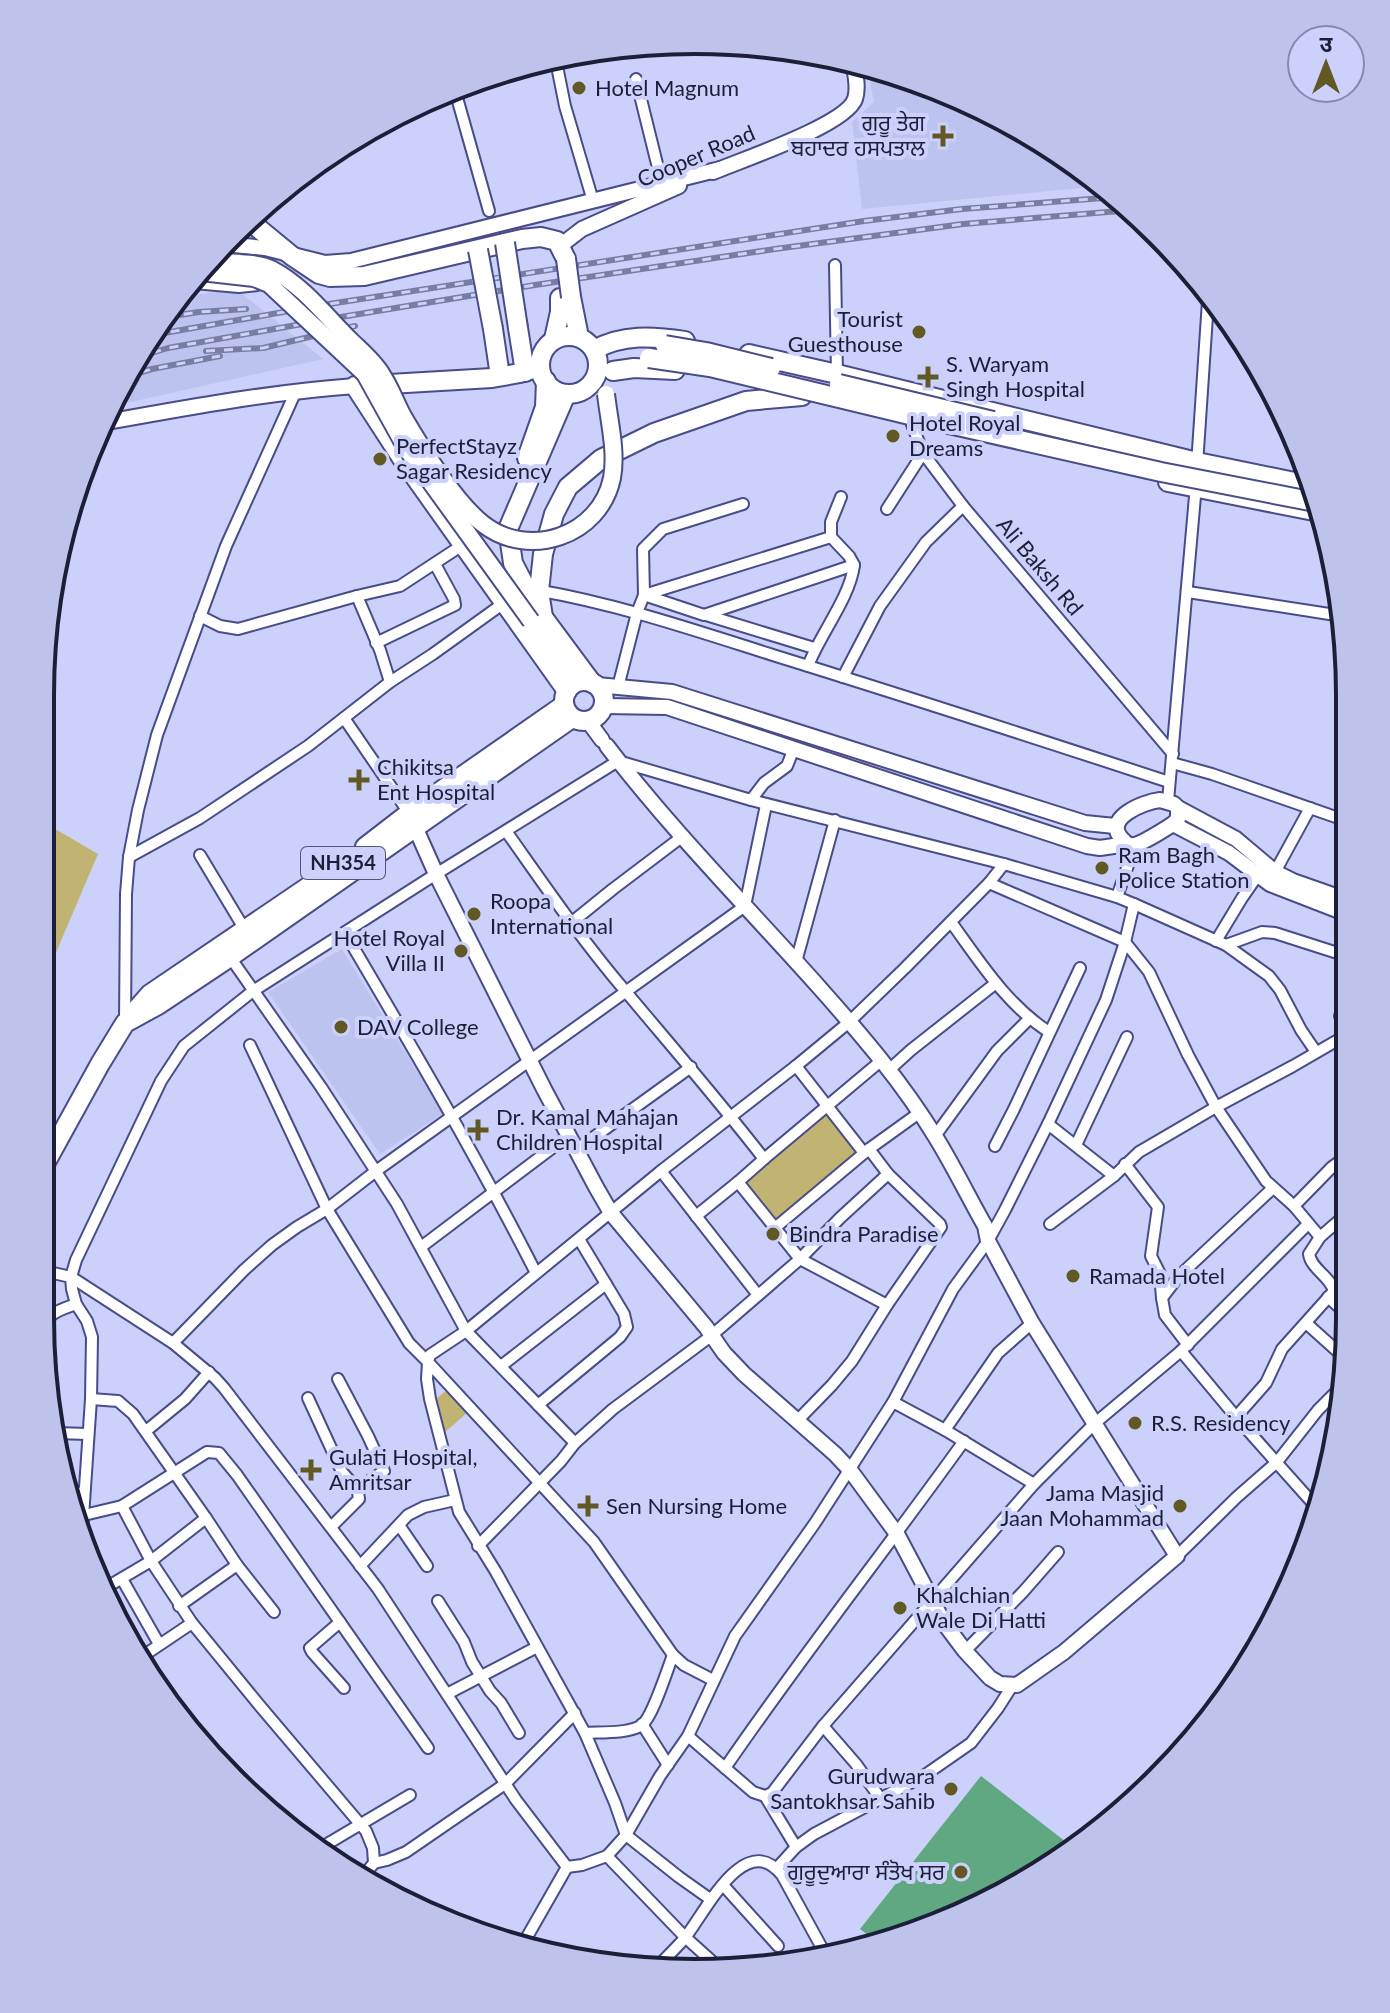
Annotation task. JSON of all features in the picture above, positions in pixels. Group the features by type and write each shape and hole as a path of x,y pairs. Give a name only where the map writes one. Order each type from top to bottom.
{"highway":[{"path":"257,227 318,274 330,277 364,276 541,237 561,255 566,298 579,337"},
{"path":"460,539 500,521 545,407 537,373 518,328 513,241"},
{"path":"478,250 500,376"},
{"path":"554,339 566,298"},
{"path":"537,373 547,345 554,339 571,335 590,344 599,365 593,382 585,389 566,394 557,392 537,373 355,386 405,463 505,603 579,698"},
{"path":"594,350 617,340 638,337 678,340 902,389 1197,462 1298,478"},
{"path":"617,340 665,345 754,364 1163,462 1302,490"},
{"path":"613,371 631,360 649,358 710,367 1132,465 1305,500"},
{"path":"613,371 634,368 679,370 1196,488 1308,510"},
{"path":"566,394 508,529 513,563 532,589 537,619 579,698"},
{"path":"532,589 554,514 568,487 601,459 654,433 746,401 802,396"},
{"path":"579,698 602,691 604,706"},
{"name":"NH354","path":"125,1023 230,957 579,698"},
{"name":"NH354","path":"54,1148 125,1023 150,994 372,842 412,820"}],"main road":[{"name":"Cooper Road","path":"561,255 582,229 837,118 855,99 855,75"},
{"path":"239,245 265,248 325,263 351,261 720,169"},
{"path":"222,262 271,269 301,291 376,366 417,438 473,515 496,534 509,539 542,541 560,538 575,531 600,507 608,492 614,464 606,394 613,371"},
{"path":"212,273 254,278 269,284 365,374 406,448 537,619"},
{"path":"205,282 239,285 318,274"},
{"path":"116,420 239,398 355,386"},
{"path":"412,820 568,1136 611,1213 744,1374 850,1470 897,1534 944,1623 965,1651 990,1678 1012,1686 1064,1652 1177,1556 1032,1323 988,1241 985,1226 919,1113 885,1065 618,761 604,743 579,698 618,687 672,692 1085,823 1115,826"},
{"path":"604,706 667,707 1087,846 1131,845 1173,824 1178,819 1173,805"},
{"path":"1115,826 1122,816 1152,801 1173,805 1236,839 1266,871 1270,884 1336,910"},
{"path":"1173,824 1266,871 1336,896"},
{"path":"1115,826 1119,837 1131,845"}],"street":[{"path":"558,69 565,106 593,201"},
{"path":"636,79 662,184"},
{"path":"458,100 489,211"},
{"path":"835,265 837,374"},
{"path":"1173,805 1169,782 1188,592 1207,310"},
{"name":"Ali Baksh Rd","path":"902,389 923,453 963,506 1173,758"},
{"path":"125,1023 129,857 157,735 226,546 296,391"},
{"path":"887,509 923,453"},
{"path":"808,666 814,648 850,583 854,565 831,537 831,522 841,497"},
{"path":"618,687 644,595 643,549 663,529 743,504"},
{"path":"843,677 888,593 926,542 963,506"},
{"path":"644,595 831,537"},
{"path":"200,616 220,626 238,629 357,596 393,590 435,564 460,539"},
{"path":"376,643 455,605 435,564"},
{"path":"704,615 854,565"},
{"path":"129,857 200,818 308,746 390,682 505,603 532,589 637,613 1169,782"},
{"path":"1188,592 1331,614"},
{"path":"644,595 814,648"},
{"path":"357,596 390,682"},
{"path":"344,718 412,820"},
{"path":"751,800 764,783 787,766 794,748"},
{"path":"1173,758 1336,817"},
{"path":"84,1511 92,1337 87,1321 76,1304 71,1277 76,1260 173,1061 197,1034 253,991 618,761 766,805 1004,864 1134,904 1221,943 1275,982 1316,1052"},
{"path":"173,1343 272,1245 327,1209 745,906 766,805"},
{"path":"1221,943 1310,808"},
{"path":"796,962 835,820"},
{"path":"506,831 571,923 764,1159"},
{"path":"571,923 683,836"},
{"path":"1117,897 1131,845"},
{"path":"200,855 245,930"},
{"path":"710,1899 626,1835 575,1713 496,1572 463,1521 430,1399 428,1362 433,1351 466,1331 848,1023 951,922 1004,864"},
{"path":"989,883 1125,942 1149,972 1216,1107 1259,1171 1320,1237"},
{"path":"567,1867 607,1856 626,1835 688,1736 727,1651 748,1615 850,1470 893,1402 953,1289 988,1241 1048,1124 1106,1000 1134,904"},
{"path":"951,922 996,983 1029,1019 1049,1032"},
{"path":"1221,943 1262,932 1275,933 1336,953"},
{"path":"345,933 453,1116 536,1273"},
{"path":"230,957 376,1171 466,1331 575,1443"},
{"path":"995,1146 1080,968"},
{"path":"696,1216 827,1107 911,1050 996,983"},
{"path":"935,1136 997,1051 1029,1019"},
{"path":"1076,1145 1127,1037"},
{"path":"1050,1224 1114,1176 1139,1152 1336,1041"},
{"path":"250,1045 327,1209 409,1343 594,1542 673,1655 684,1665 713,1680"},
{"path":"796,1066 827,1107 941,1227 852,1361 797,1421"},
{"path":"576,1150 691,1067"},
{"path":"776,1227 867,1151 919,1113"},
{"path":"1048,1124 1114,1176"},
{"path":"421,1247 568,1136"},
{"path":"1125,1164 1158,1207 1151,1256 1160,1274 1165,1315 1185,1348 1236,1417 1310,1499"},
{"path":"1294,1206 1336,1164"},
{"path":"661,1171 758,1295"},
{"path":"478,1546 575,1443 613,1409 711,1336 800,1259 888,1174"},
{"path":"738,1182 800,1259 887,1305"},
{"path":"1162,1298 1178,1277 1273,1188"},
{"path":"765,1796 775,1789 823,1726 1034,1484 1094,1424 1185,1348 1308,1224"},
{"path":"1236,1417 1266,1383 1282,1349 1334,1291 1309,1254 1320,1237 1336,1224"},
{"path":"538,1405 620,1337 627,1327 624,1314 579,1239"},
{"path":"54,1273 71,1277 173,1343 224,1388 378,1589 505,1784 567,1867"},
{"path":"501,1366 606,1284"},
{"path":"1328,1297 1336,1304"},
{"path":"54,1313 76,1304"},
{"path":"945,1430 998,1353 1032,1323"},
{"path":"1306,1323 1335,1349"},
{"path":"146,1431 185,1399 209,1372"},
{"path":"338,1379 384,1471 358,1490"},
{"path":"1177,1556 1277,1462 1332,1396"},
{"path":"308,1398 342,1472 358,1490 359,1499 331,1527"},
{"path":"91,1399 123,1404 146,1431 237,1565 274,1612"},
{"path":"893,1402 1034,1484"},
{"path":"64,1433 88,1434"},
{"path":"725,1768 778,1691 964,1441"},
{"path":"85,1515 122,1506 207,1452 219,1453 428,1748"},
{"path":"79,1493 84,1496"},
{"path":"360,1566 415,1510 455,1500"},
{"path":"122,1506 179,1606 361,1824 371,1840 374,1863"},
{"path":"112,1584 151,1561 206,1518"},
{"path":"399,1525 427,1566"},
{"path":"965,1651 1058,1552"},
{"path":"179,1606 237,1565"},
{"path":"122,1579 159,1644"},
{"path":"438,1601 464,1642 472,1662 519,1733"},
{"path":"340,1622 310,1648 344,1688"},
{"path":"148,1652 192,1623"},
{"path":"447,1694 537,1647"},
{"path":"585,1733 622,1731 642,1724 651,1713 673,1655"},
{"path":"777,1868 796,1847 814,1834 925,1775 971,1743 1012,1686"},
{"path":"369,1870 374,1863 406,1852 505,1784 575,1713"},
{"path":"642,1724 668,1765"},
{"path":"823,1726 880,1798"},
{"path":"688,1736 753,1792 765,1796 796,1847"},
{"path":"328,1843 410,1795"},
{"path":"607,1856 709,1959"},
{"path":"665,1958 736,1870 760,1861 777,1868 821,1947"},
{"path":"527,1936 567,1867"},
{"path":"723,1885 778,1946"}],"shaded area":[{"name":"ਗੁਰੂ ਤੇਗ ਬਹਾਦਰ ਹਸਪਤਾਲ","path":"869,79 979,120 1016,140 1087,188 862,209 852,122 874,102"},
{"path":"235,288 323,359 124,404 162,339 194,296"},
{"path":"54,828 98,854 54,957"},
{"name":"DAV College","path":"342,949 443,1114 380,1154 268,992"},
{"path":"827,1112 861,1153 779,1222 744,1181"},
{"path":"448,1389 467,1413 444,1433 435,1400"},
{"name":"ਗੁਰੂਦੁਆਰਾ ਸੰਤੋਖ ਸਰ","path":"981,1776 1065,1841 1016,1873 940,1910 868,1935 860,1929"}],"railway":[{"path":"167,333 329,304 864,221 962,209 1100,198"},
{"path":"154,352 341,317 775,249 963,224 1116,211"},
{"path":"179,315 246,309"},
{"path":"206,351 263,348 355,326"},
{"path":"141,372 220,356"}],"place":[{"name":"Hotel Magnum","path":"579,88"},
{"name":"ਗੁਰੂ ਤੇਗ ਬਹਾਦਰ ਹਸਪਤਾਲ","path":"943,136"},
{"name":"Tourist Guesthouse","path":"919,332"},
{"name":"S. Waryam Singh Hospital","path":"928,377"},
{"name":"Hotel Royal Dreams","path":"893,436"},
{"name":"PerfectStayz Sagar Residency","path":"380,459"},
{"name":"Chikitsa Ent Hospital","path":"359,780"},
{"name":"Ram Bagh Police Station","path":"1102,868"},
{"name":"Roopa International","path":"474,914"},
{"name":"Hotel Royal Villa II","path":"461,951"},
{"name":"DAV College","path":"341,1027"},
{"name":"Dr. Kamal Mahajan Children Hospital","path":"478,1130"},
{"name":"Bindra Paradise","path":"773,1234"},
{"name":"Ramada Hotel","path":"1073,1276"},
{"name":"R.S. Residency","path":"1135,1423"},
{"name":"Gulati Hospital, Amritsar","path":"311,1470"},
{"name":"Sen Nursing Home","path":"588,1506"},
{"name":"Jama Masjid Jaan Mohammad","path":"1180,1506"},
{"name":"Khalchian Wale Di Hatti","path":"900,1608"},
{"name":"Gurudwara Santokhsar Sahib","path":"951,1789"},
{"name":"ਗੁਰੂਦੁਆਰਾ ਸੰਤੋਖ ਸਰ","path":"961,1872"}]}
